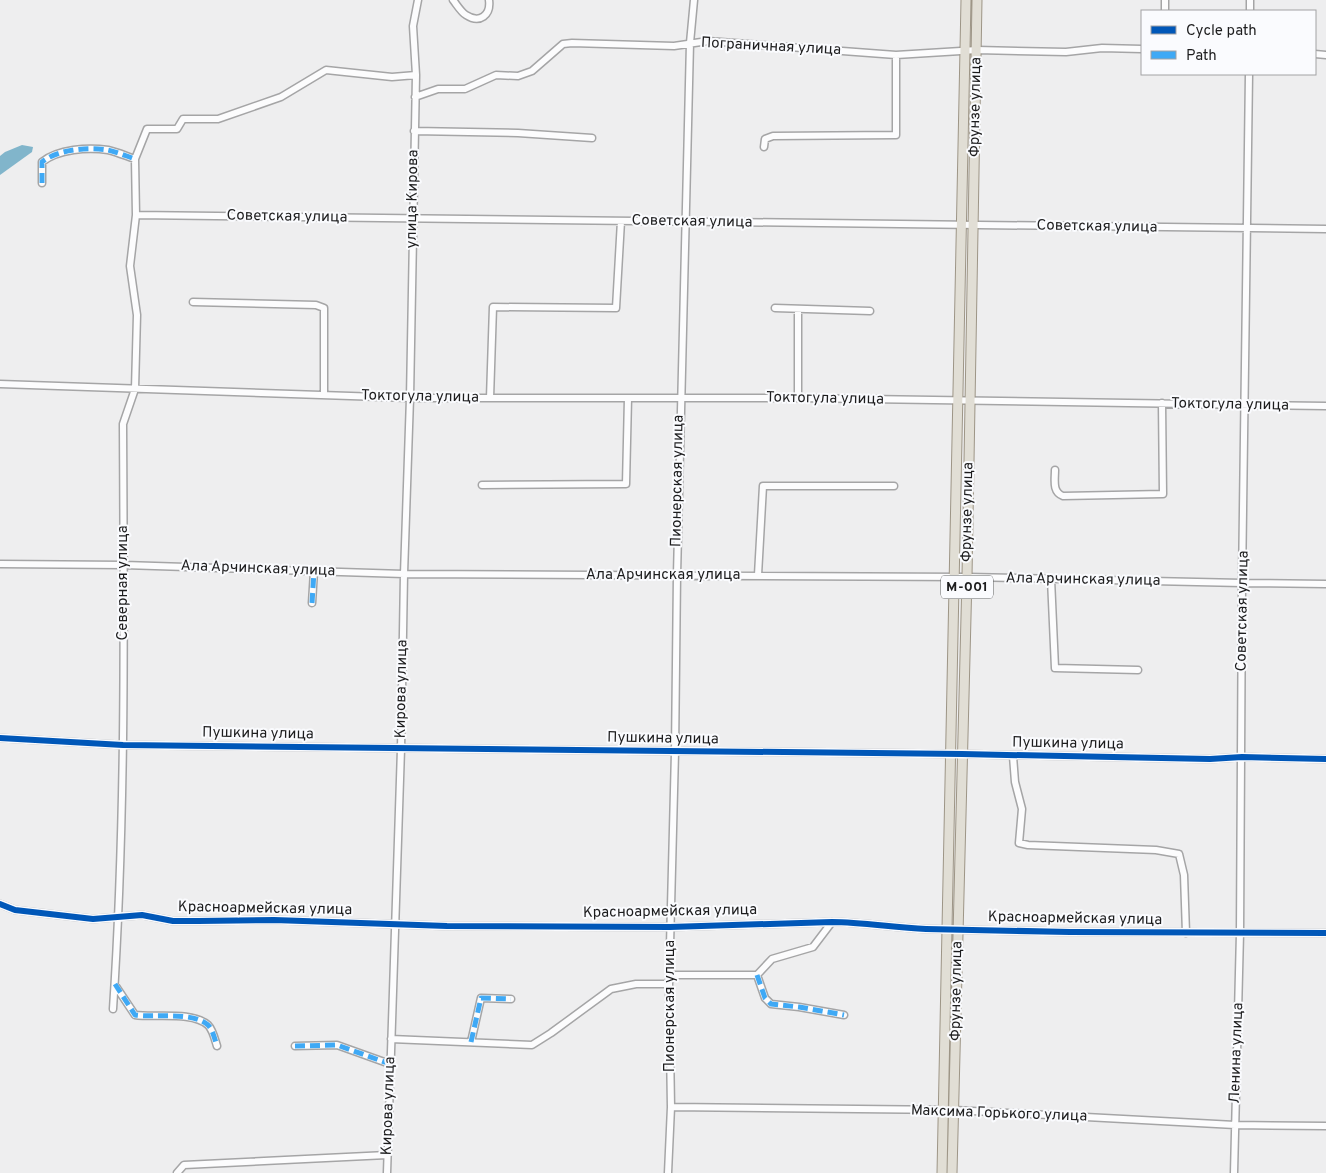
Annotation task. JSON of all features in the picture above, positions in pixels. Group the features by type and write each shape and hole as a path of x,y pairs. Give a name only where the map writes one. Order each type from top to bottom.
{"main road":[{"name":"Фрунзе улица","path":"952,1173 949,1110 948,929 966,0"},
{"name":"Фрунзе улица","path":"942,1173 949,1110 958,929 967,577 977,0"}],"street":[{"name":"улица Кирова","path":"410,398 416,75 413,26 418,0"},
{"path":"453,0 464,14 473,18 480,18 488,12 490,8 489,0"},
{"name":"Пионерская улица","path":"668,1173 671,1107 669,975 675,752 676,575 690,43 694,0"},
{"name":"Пограничная улица","path":"415,96 438,90 465,89 496,75 518,76 532,71 563,44 572,43 674,46 708,41 896,55 965,50 1066,52 1102,48 1141,49"},
{"path":"764,146 766,139 773,136 896,135 896,55"},
{"path":"42,183 42,162 49,157 91,149 109,150 135,159 147,129 177,130 183,120 218,119 281,97 326,70 392,77 416,75"},
{"name":"Советская улица","path":"1240,933 1242,583 1246,405 1249,75"},
{"path":"414,131 518,133 592,138"},
{"name":"Северная улица","path":"114,1008 120,918 123,745 124,424 135,389 137,315 130,266 136,215 135,159"},
{"name":"Советская улица","path":"136,215 1326,229"},
{"path":"490,398 493,307 616,308 620,221"},
{"path":"192,302 316,305 324,308 324,395"},
{"path":"775,308 870,311"},
{"path":"798,309 798,398"},
{"name":"Токтогула улица","path":"0,384 410,398 798,398 1326,406"},
{"name":"Кирова улица","path":"387,1173 410,398"},
{"path":"482,485 626,484 628,398"},
{"path":"1055,470 1056,492 1063,496 1163,494 1162,403"},
{"path":"758,575 762,486 894,486"},
{"name":"Ала Арчинская улица","path":"0,564 124,565 404,574 967,577 1326,584"},
{"path":"312,603 314,571"},
{"path":"1051,579 1055,668 1138,670"},
{"name":"Пушкина улица","path":"0,738 123,745 1326,759"},
{"path":"1013,756 1015,782 1022,809 1019,843 1028,845 1156,850 1179,854 1184,875 1186,933"},
{"name":"Красноармейская улица","path":"0,904 15,910 93,919 142,915 172,921 274,920 447,926 670,927 856,922 902,928 1186,933 1326,933"},
{"path":"669,975 757,975 772,959 813,947 832,922"},
{"name":"Ленина улица","path":"1234,1173 1240,933"},
{"path":"757,975 766,998 771,1004 844,1015"},
{"path":"115,984 135,1015 188,1018 202,1022 209,1026 217,1046"},
{"name":"Кирова улица","path":"391,1039 532,1045 611,989 636,984 669,984"},
{"path":"471,1042 481,998 511,999"},
{"path":"295,1046 337,1045 390,1064"},
{"name":"Максима Горького улица","path":"671,1107 949,1110 1235,1125 1326,1126"},
{"path":"177,1173 184,1165 387,1155"}],"water":[{"path":"22,145 33,147 32,152 0,175 0,156"}],"marked path":[{"path":"42,183 42,162 56,154 74,150 100,149 135,159"},
{"path":"312,603 314,571"},
{"path":"757,975 765,998 771,1004 844,1015"},
{"path":"115,984 135,1015 183,1016 201,1021 210,1027 217,1046"},
{"path":"471,1042 481,998 511,999"},
{"path":"295,1046 337,1045 390,1064"}],"cycle path":[{"path":"0,738 123,745 1326,759"},
{"path":"0,904 15,910 93,919 142,915 173,921 274,920 447,926 670,927 832,922 926,929 1070,932 1326,933"}]}
